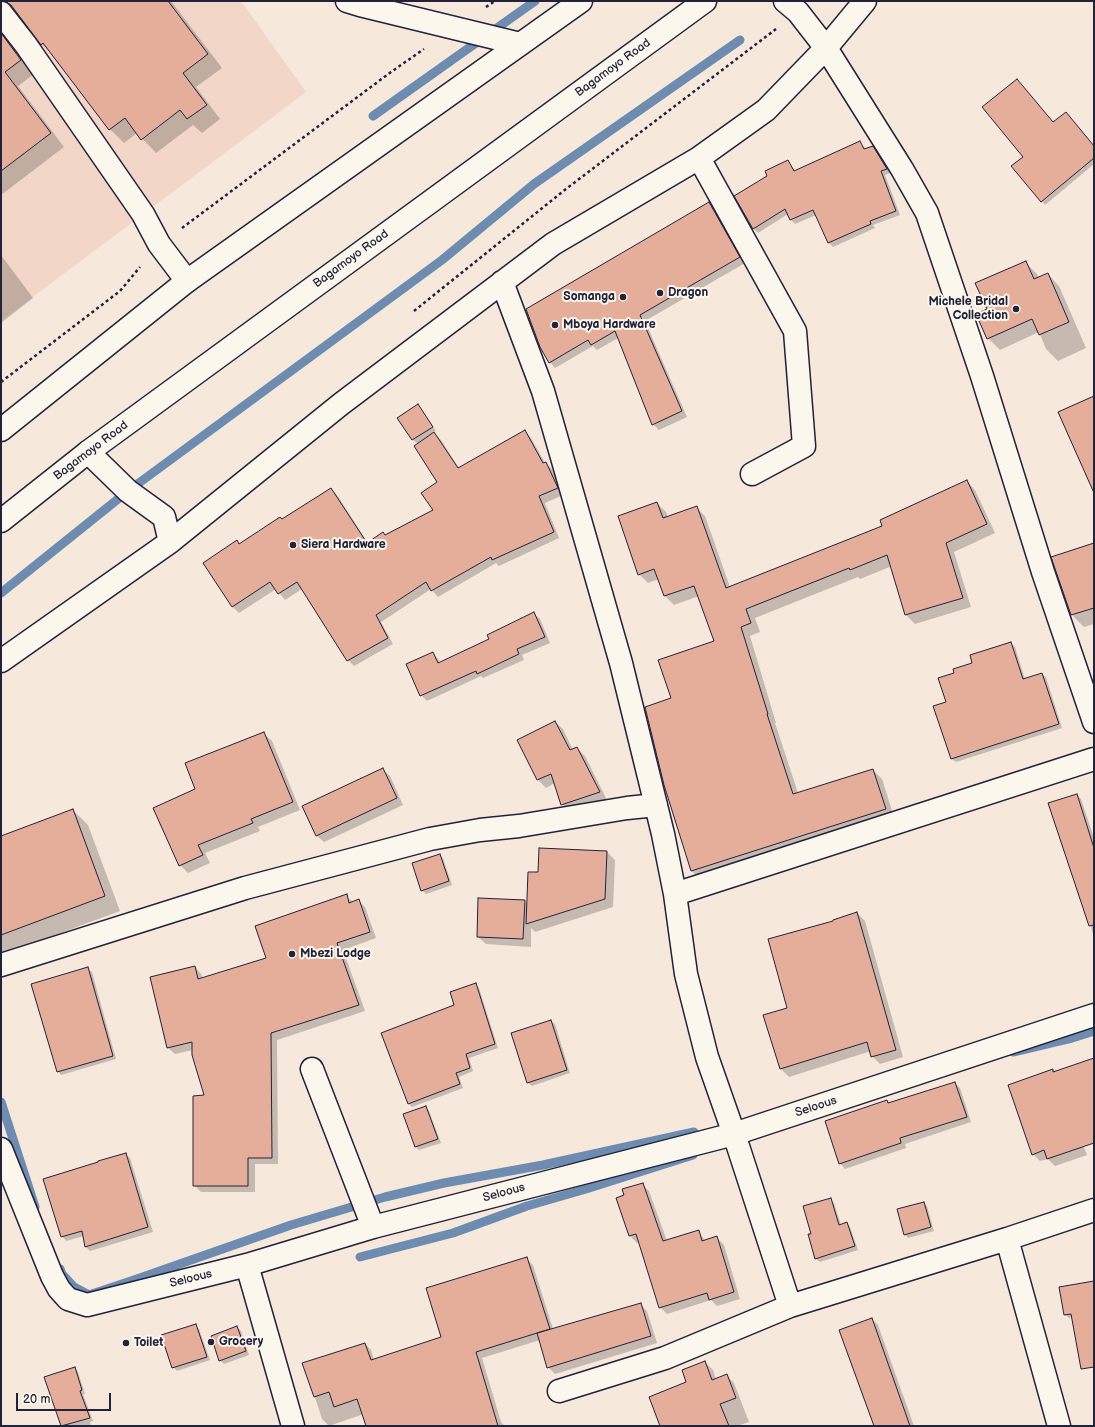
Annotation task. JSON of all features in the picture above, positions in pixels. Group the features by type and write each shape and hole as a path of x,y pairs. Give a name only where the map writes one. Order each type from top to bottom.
{"main road":[{"path":"348,1 520,44"},
{"path":"1,430 187,281 581,1"},
{"name":"Bagamoyo Road","path":"1,521 88,452 705,1"},
{"path":"785,1 798,12 826,48 902,169 927,213 982,376 1043,572 1094,722"},
{"path":"1,661 170,542 341,404 553,244 699,158 766,110 826,48 865,1"},
{"path":"1,13 26,45 143,214 159,244 187,281"},
{"path":"699,158 795,331 804,446 752,474"},
{"path":"502,282 543,391 621,663 663,834 675,894 686,974 707,1058 734,1134 790,1306"},
{"path":"88,452 128,491 164,517 170,542"},
{"path":"675,894 1094,759"},
{"path":"1,966 246,888 430,839 480,830 519,826 627,808 656,805"},
{"name":"Seloous","path":"1,1149 52,1276 59,1289 68,1299 87,1305 247,1265 373,1227 734,1134 1094,1015"},
{"path":"312,1069 373,1227"},
{"path":"559,1391 665,1358 790,1306 1007,1239 1094,1210"},
{"path":"1007,1239 1059,1426"},
{"path":"247,1265 293,1426"}],"path":[{"path":"482,10 495,1"},
{"path":"1,382 120,291 159,244 391,72 430,45"}],"shaded area":[{"path":"1,1 241,1 306,92 1,321"}],"building":[{"path":"3,1 168,1 208,54 183,73 207,105 187,119 180,110 141,140 125,118 109,130 43,43 41,45 11,5"},
{"path":"1,33 21,60 5,72 51,133 1,171"},
{"path":"1017,79 1053,122 1066,112 1094,146 1094,158 1041,202 1011,166 1023,157 982,107"},
{"path":"860,141 864,149 873,146 887,169 881,171 896,211 870,221 871,224 828,243 813,210 790,220 785,209 753,229 734,196 767,176 765,171 788,160 794,171"},
{"path":"709,202 740,257 640,315 682,411 652,425 615,331 591,345 588,340 549,363 540,347 526,309"},
{"path":"1026,261 1034,279 1048,273 1069,322 1039,335 1032,319 987,339 976,314 987,309 975,283"},
{"path":"1094,396 1094,493 1058,412"},
{"path":"418,404 433,427 412,440 397,418"},
{"path":"525,430 543,463 546,462 558,488 539,496 554,532 492,560 491,557 431,591 426,582 376,615 388,638 347,661 297,582 278,594 270,582 232,607 203,563 237,540 239,544 280,517 282,519 331,488 367,543 383,532 385,535 433,510 421,493 437,482 414,446 434,432 458,468"},
{"path":"967,480 987,524 946,543 963,598 905,615 887,555 850,570 849,568 746,609 751,623 741,627 793,794 873,769 886,809 691,871 664,785 645,707 671,698 658,660 714,641 694,586 664,596 654,569 638,575 618,516 657,502 663,518 697,506 726,588 882,526 880,520"},
{"path":"1094,543 1094,608 1071,615 1051,557"},
{"path":"534,612 545,637 517,649 519,654 477,674 476,671 420,696 406,664 433,652 438,663 489,639 487,635"},
{"path":"1011,642 1023,679 1042,673 1059,724 951,759 933,706 946,702 938,678 954,673 953,669 972,663 970,655"},
{"path":"555,721 570,750 577,747 600,792 561,805 551,774 537,780 517,740"},
{"path":"264,732 293,802 251,819 253,823 198,845 203,855 179,866 153,808 195,789 185,763"},
{"path":"383,768 397,798 316,836 302,806"},
{"path":"1077,794 1094,848 1094,925 1089,926 1048,803"},
{"path":"73,809 105,896 1,935 1,836"},
{"path":"539,848 607,851 605,899 526,924 528,872 538,872"},
{"path":"440,854 449,881 421,891 412,863"},
{"path":"347,894 349,903 359,899 370,932 337,943 359,1005 271,1033 272,1158 248,1158 248,1186 193,1186 193,1096 204,1095 192,1055 192,1042 167,1048 150,977 195,966 198,979 266,958 255,926"},
{"path":"478,898 525,900 523,939 477,937"},
{"path":"857,912 896,1050 871,1057 867,1042 780,1069 763,1015 787,1008 768,939 833,921"},
{"path":"88,967 113,1056 57,1072 31,984"},
{"path":"476,983 495,1044 466,1054 470,1068 456,1073 460,1084 408,1104 381,1033 454,1005 450,992"},
{"path":"551,1020 567,1070 527,1083 511,1033"},
{"path":"1094,1058 1094,1143 1047,1159 1044,1150 1032,1155 1008,1085 1053,1069 1053,1072"},
{"path":"955,1082 967,1117 900,1138 901,1143 839,1164 825,1121 887,1100 888,1103"},
{"path":"426,1106 438,1139 415,1147 403,1114"},
{"path":"126,1153 148,1227 85,1247 82,1231 61,1237 43,1179"},
{"path":"643,1183 663,1241 699,1230 702,1241 717,1236 734,1292 709,1300 707,1293 659,1308 636,1234 629,1236 616,1198 624,1195 622,1189"},
{"path":"831,1198 839,1225 847,1222 855,1246 815,1259 808,1234 811,1234 803,1206"},
{"path":"924,1202 931,1227 904,1235 897,1209"},
{"path":"527,1257 550,1329 476,1352 498,1426 366,1426 357,1399 334,1407 329,1392 314,1397 302,1363 365,1343 371,1360 441,1337 426,1288"},
{"path":"1094,1281 1094,1367 1081,1369 1071,1314 1064,1315 1059,1287"},
{"path":"641,1303 651,1336 547,1368 537,1333"},
{"path":"872,1318 910,1426 874,1426 839,1330"},
{"path":"196,1324 207,1357 172,1368 161,1335"},
{"path":"237,1326 246,1351 219,1361 211,1336"},
{"path":"705,1361 712,1380 727,1374 736,1398 720,1404 729,1426 660,1426 649,1397 686,1382 682,1370"},
{"path":"75,1367 82,1390 80,1391 90,1418 61,1426 44,1377"}],"waterway":[{"path":"373,116 535,1"},
{"path":"1,593 128,491 442,260 534,184 740,40"},
{"path":"1013,1052 1072,1038 1094,1031"},
{"path":"1,1102 35,1207"},
{"path":"60,1269 62,1274 74,1287 89,1295 291,1225 385,1197 444,1183 543,1165 694,1132"},
{"path":"360,1257 453,1233 527,1206 693,1155"}],"place":[{"name":"Dragon","path":"660,293"},
{"name":"Somanga","path":"623,297"},
{"name":"Michele Bridal Collection","path":"1016,309"},
{"name":"Mboya Hardware","path":"555,325"},
{"name":"Siera Hardware","path":"293,545"},
{"name":"Mbezi Lodge","path":"292,954"},
{"name":"Grocery","path":"211,1342"},
{"name":"Toilet","path":"126,1343"}]}
